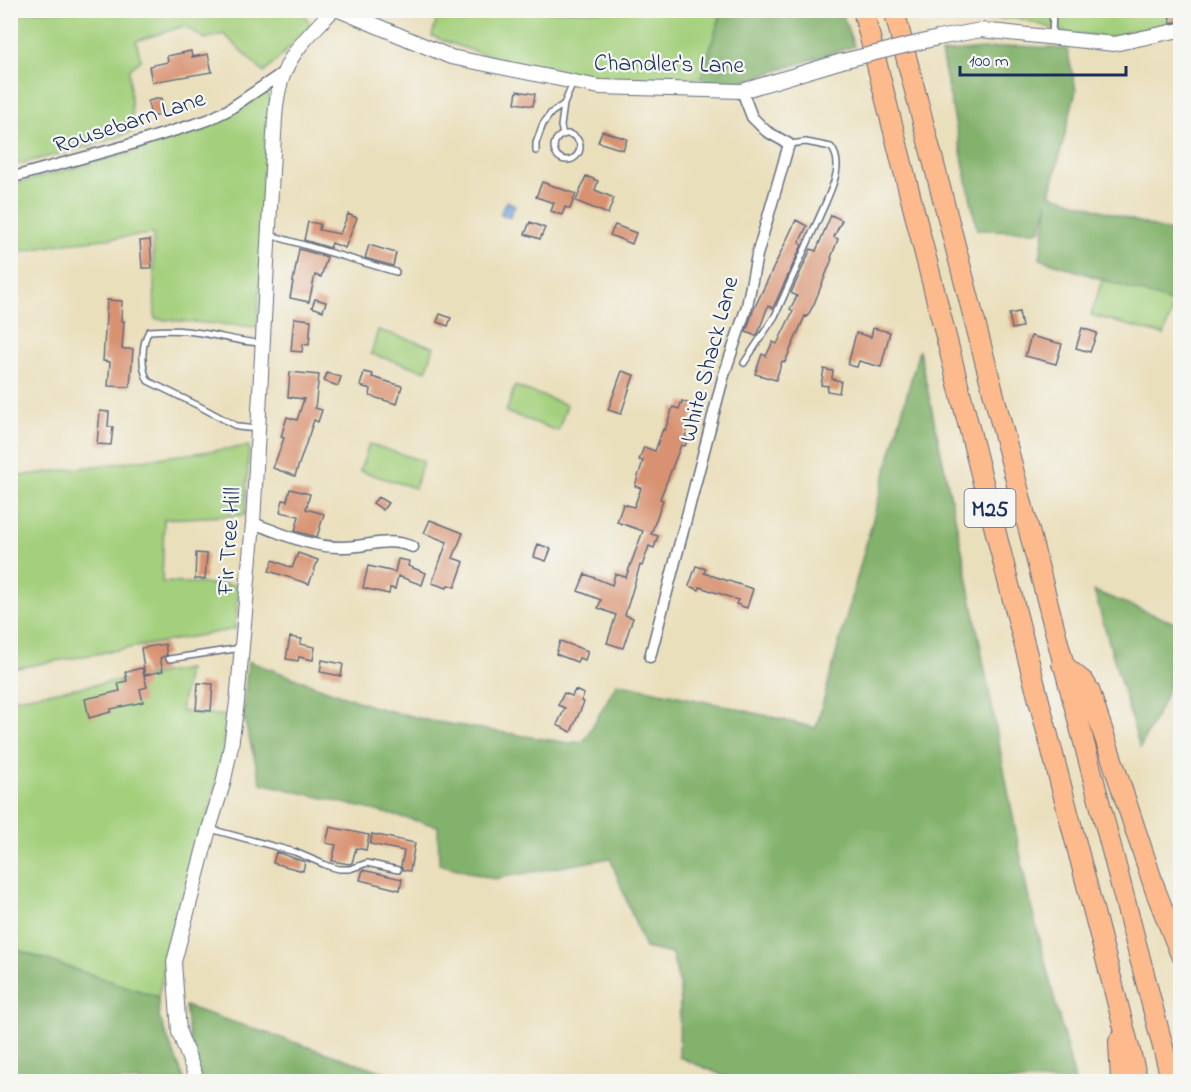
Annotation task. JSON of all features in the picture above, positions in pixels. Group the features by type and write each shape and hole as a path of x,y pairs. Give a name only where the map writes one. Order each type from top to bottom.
{"highway":[{"name":"M25","path":"863,10 1138,1082"},
{"name":"M25","path":"894,10 1172,1082"},
{"path":"1062,664 1084,682 1089,690 1156,892 1180,953"},
{"name":"M25","path":"1118,1005 1121,1082"}],"street":[{"name":"Fir Tree Hill","path":"198,1082 179,1032 174,962 223,784 231,746 254,523 268,234 278,91 284,72 298,50 333,10"},
{"name":"Chandler's Lane","path":"339,10 451,57 599,87 742,91 842,61 981,30 1114,44 1180,30"},
{"name":"Rousebarn Lane","path":"10,178 208,120 228,110 284,72"},
{"path":"742,91 752,117 766,131 789,144"},
{"name":"White Shack Lane","path":"650,657 723,378 747,306 757,255 789,144"},
{"path":"254,523 297,540 327,547 352,547 385,541 403,543 413,547"}],"lane":[{"path":"1052,38 1053,10"},
{"path":"563,135 561,126 564,104 574,81"},
{"path":"536,151 536,143 543,124 551,113 564,104"},
{"path":"563,135 572,135 580,144 576,157 568,161 560,159 554,153 554,144 563,135"},
{"path":"744,363 775,316 833,184 837,164 836,155 831,147 806,142 789,144"},
{"path":"268,234 396,272"},
{"path":"258,429 238,427 148,381 144,374 144,345 149,332 163,330 216,335 243,342 263,343"},
{"path":"169,659 242,647"},
{"path":"209,829 295,852 339,869 350,869 367,863 398,870"}],"green space":[{"path":"1180,10 1180,21 1110,37 1068,33 1018,18 939,23 936,11"},
{"path":"11,11 303,11 311,26 264,73 224,34 205,39 184,26 136,41 141,60 129,70 133,132 94,145 11,166"},
{"path":"439,11 722,11 701,78 628,79 553,71 504,60 455,45 432,36"},
{"path":"722,11 841,11 854,46 726,87 701,78"},
{"path":"1017,46 1067,49 1076,90 1050,194 1180,235 1180,305 1040,259 1048,202 1040,231 977,230 941,53"},
{"path":"265,92 273,100 257,327 155,319 153,234 66,243 15,253 11,257 11,185 134,152 226,118"},
{"path":"1103,277 1175,301 1164,335 1091,315"},
{"path":"378,330 434,347 426,371 371,354"},
{"path":"919,350 962,550 1027,890 1075,1081 736,1081 679,1057 680,987 672,954 645,948 610,858 494,879 439,864 438,826 261,783 243,715 248,661 371,706 431,721 569,743 584,741 617,683 816,728"},
{"path":"515,386 567,405 558,431 506,412"},
{"path":"369,444 423,461 415,488 360,471"},
{"path":"249,446 245,515 164,519 162,582 239,585 235,629 11,669 11,477"},
{"path":"1094,591 1180,625 1166,696 1140,748"},
{"path":"188,669 181,711 227,716 220,766 198,858 172,934 158,997 11,948 11,699"},
{"path":"11,948 158,997 159,1017 185,1081 11,1081"},
{"path":"185,1006 411,1081 201,1081 192,1055"}],"water":[{"path":"507,201 515,205 509,218 500,214"}],"building":[{"path":"1179,12 1180,21 1171,23 1169,15"},
{"path":"191,51 192,57 208,54 212,72 152,82 149,66 168,62 167,56"},
{"path":"517,91 535,94 533,106 515,103"},
{"path":"161,98 164,114 151,117 148,101"},
{"path":"602,131 627,139 623,150 598,142"},
{"path":"586,176 598,181 595,190 614,198 608,214 576,201"},
{"path":"542,182 576,194 570,209 565,207 562,215 551,211 554,203 536,197"},
{"path":"348,214 357,218 345,248 332,243 330,248 304,240 308,222 320,224 319,230 340,234"},
{"path":"831,215 842,220 834,237 838,239 832,259 814,304 807,317 805,316 785,362 782,361 776,380 755,374 762,354 766,356 773,342 777,344 793,311 790,309 797,296 791,293 811,249 816,251"},
{"path":"796,220 807,226 799,243 802,245 773,308 768,306 756,336 746,332 753,311"},
{"path":"530,222 545,228 540,239 525,234"},
{"path":"615,225 636,233 632,244 610,235"},
{"path":"150,240 152,268 142,268 140,241"},
{"path":"369,245 396,253 393,266 365,258"},
{"path":"299,249 327,257 321,277 315,275 309,302 290,298"},
{"path":"315,299 326,302 323,311 312,307"},
{"path":"107,300 122,301 121,321 124,321 122,349 133,349 130,387 108,386 110,362 103,361"},
{"path":"1019,312 1022,327 1012,329 1009,314"},
{"path":"440,314 451,318 448,326 437,322"},
{"path":"294,318 311,320 309,345 303,344 302,352 291,351"},
{"path":"873,328 890,332 881,367 859,361 857,367 848,365 856,333 871,337"},
{"path":"1082,328 1097,333 1090,352 1076,348"},
{"path":"1031,336 1062,344 1056,364 1025,356"},
{"path":"824,369 833,371 832,379 841,381 839,393 827,391 828,386 821,385"},
{"path":"622,371 634,375 621,414 608,410"},
{"path":"290,372 319,375 315,408 322,410 318,422 314,420 295,476 273,468 284,438 281,437 287,417 297,420 304,399 288,397"},
{"path":"364,372 373,374 372,377 402,386 397,404 370,396 371,389 360,386"},
{"path":"327,373 341,377 338,386 324,381"},
{"path":"682,401 696,406 685,437 688,438 685,446 681,445 660,499 663,500 651,534 658,536 654,548 649,546 642,566 640,565 625,615 633,618 623,648 607,643 616,615 598,608 601,600 578,591 585,574 612,585 615,574 626,577 643,531 617,522 623,504 634,507 641,488 635,486 643,461 639,460 644,447 655,451 673,407 679,409"},
{"path":"100,411 109,412 108,427 113,427 111,445 97,444"},
{"path":"290,489 310,494 306,509 324,514 317,537 295,531 299,516 280,512 283,500 287,501"},
{"path":"378,497 388,503 383,510 373,503"},
{"path":"430,520 463,533 453,558 464,562 455,587 448,585 447,588 432,583 447,542 424,533"},
{"path":"538,544 551,549 546,561 534,557"},
{"path":"196,553 207,554 205,579 195,579"},
{"path":"298,553 318,560 309,584 269,571 273,560 292,568"},
{"path":"398,559 409,561 408,566 426,573 422,585 398,576 395,589 390,588 389,594 363,588 368,566 395,572"},
{"path":"696,566 706,569 704,573 753,589 747,608 736,604 738,600 700,587 699,590 689,586"},
{"path":"290,637 302,639 300,644 315,647 313,660 299,657 298,661 286,659"},
{"path":"560,641 588,651 585,660 579,658 577,662 556,654"},
{"path":"165,644 167,655 160,658 163,671 145,675 141,648"},
{"path":"322,660 343,664 341,676 320,672"},
{"path":"142,668 147,687 140,689 143,702 111,709 111,712 89,718 85,699 120,691 118,683 127,681 125,672"},
{"path":"198,683 213,684 211,711 196,710"},
{"path":"575,690 584,694 581,701 584,702 571,732 557,725 565,708 558,705 564,693 572,696"},
{"path":"330,827 369,835 366,850 356,848 352,863 349,864 332,861 336,845 326,843"},
{"path":"372,834 415,843 410,871 403,870 401,866 404,851 370,844"},
{"path":"276,852 305,862 303,871 273,863"},
{"path":"363,870 402,879 400,890 360,880"}]}
